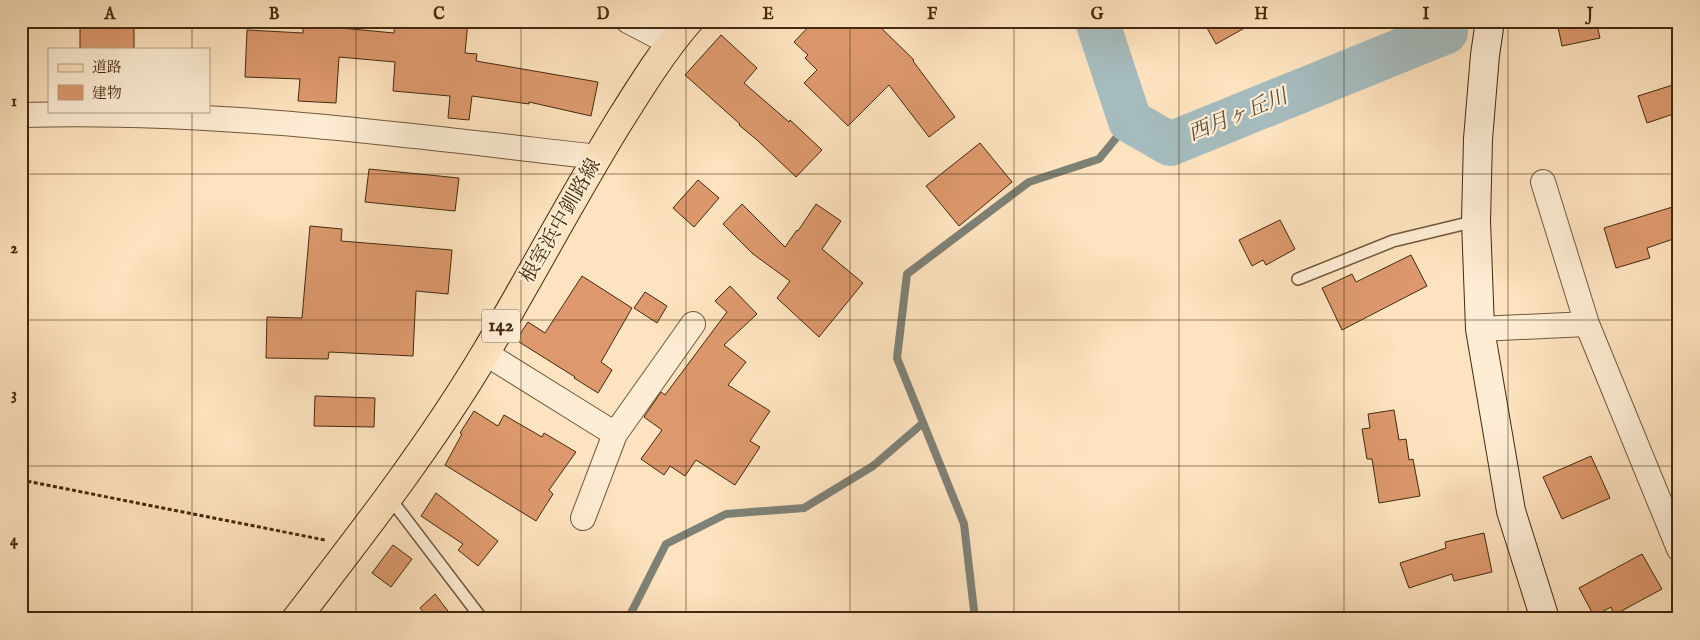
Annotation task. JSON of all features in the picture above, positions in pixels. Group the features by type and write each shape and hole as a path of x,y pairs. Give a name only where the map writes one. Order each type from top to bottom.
{"main road":[{"name":"根室浜中釧路線","path":"296,619 412,466 485,353 597,156 670,43 689,21"}],"street":[{"path":"628,21 670,43"},
{"path":"1490,21 1485,55 1478,139 1476,221 1480,329 1511,511 1545,619"},
{"path":"21,115 82,113 228,119 414,136 597,156"},
{"path":"1543,182 1587,324 1679,548"},
{"path":"583,518 615,434 693,324"},
{"path":"1480,329 1587,324"},
{"path":"485,353 615,434"}],"lane":[{"path":"1298,278 1393,241 1476,221"},
{"path":"389,496 482,619"}],"path":[{"path":"21,480 352,546"}],"building":[{"path":"80,21 134,23 134,48 80,48"},
{"path":"303,21 341,21 341,28 394,33 395,21 468,21 465,53 477,54 476,61 598,82 591,116 529,102 529,104 472,96 469,120 448,118 450,96 393,91 395,62 339,57 336,103 298,101 300,79 245,77 247,30 303,33"},
{"path":"814,21 874,21 914,60 955,117 929,137 889,85 848,126 804,83 817,70 805,58 808,55 794,42"},
{"path":"1203,21 1257,21 1216,44"},
{"path":"1586,21 1596,21 1600,38 1562,46 1558,27"},
{"path":"721,35 757,68 744,83 789,122 790,120 822,150 796,177 685,75"},
{"path":"1679,83 1679,112 1647,123 1638,96"},
{"path":"980,143 1012,182 959,226 926,186"},
{"path":"369,169 459,178 455,211 365,202"},
{"path":"698,180 719,198 694,227 673,208"},
{"path":"742,204 785,247 816,204 841,221 822,249 863,283 819,337 777,298 790,281 753,254 723,224"},
{"path":"1679,205 1679,237 1647,248 1650,258 1616,268 1604,228"},
{"path":"1280,220 1295,249 1266,265 1263,260 1252,266 1239,240"},
{"path":"310,226 342,229 341,241 452,250 448,294 416,291 413,356 329,352 328,359 266,358 267,317 302,318"},
{"path":"1411,255 1427,286 1342,330 1322,288 1352,274 1356,282"},
{"path":"582,276 632,308 601,362 612,370 598,393 516,340 528,322 545,333"},
{"path":"730,286 757,314 724,345 746,362 728,385 770,411 750,441 760,447 735,485 696,460 685,476 670,466 664,475 641,459 662,430 644,417 661,392 665,395 727,312 715,301"},
{"path":"645,292 667,306 657,323 634,308"},
{"path":"315,396 375,398 374,427 314,426"},
{"path":"1394,410 1399,440 1406,439 1409,460 1413,459 1420,496 1379,503 1372,459 1367,459 1362,429 1370,428 1368,414"},
{"path":"474,411 498,426 504,415 542,437 544,433 576,452 549,490 553,494 536,521 445,465 462,434 460,433"},
{"path":"1591,456 1610,498 1562,519 1543,477"},
{"path":"436,493 498,541 478,566 458,550 463,544 421,516"},
{"path":"1484,533 1492,572 1454,581 1452,574 1409,588 1400,563 1446,548 1445,542"},
{"path":"393,545 412,559 391,587 372,573"},
{"path":"1642,554 1662,589 1614,615 1611,607 1594,616 1579,588"},
{"path":"435,594 454,619 429,619 420,608"}],"waterway":[{"name":"西月ヶ丘川","path":"1097,21 1130,121 1170,144 1446,32"},
{"path":"975,619 964,524 897,358 907,274 1029,182 1099,159 1130,121"},
{"path":"628,619 666,544 726,514 804,508 873,466 923,423"}]}
